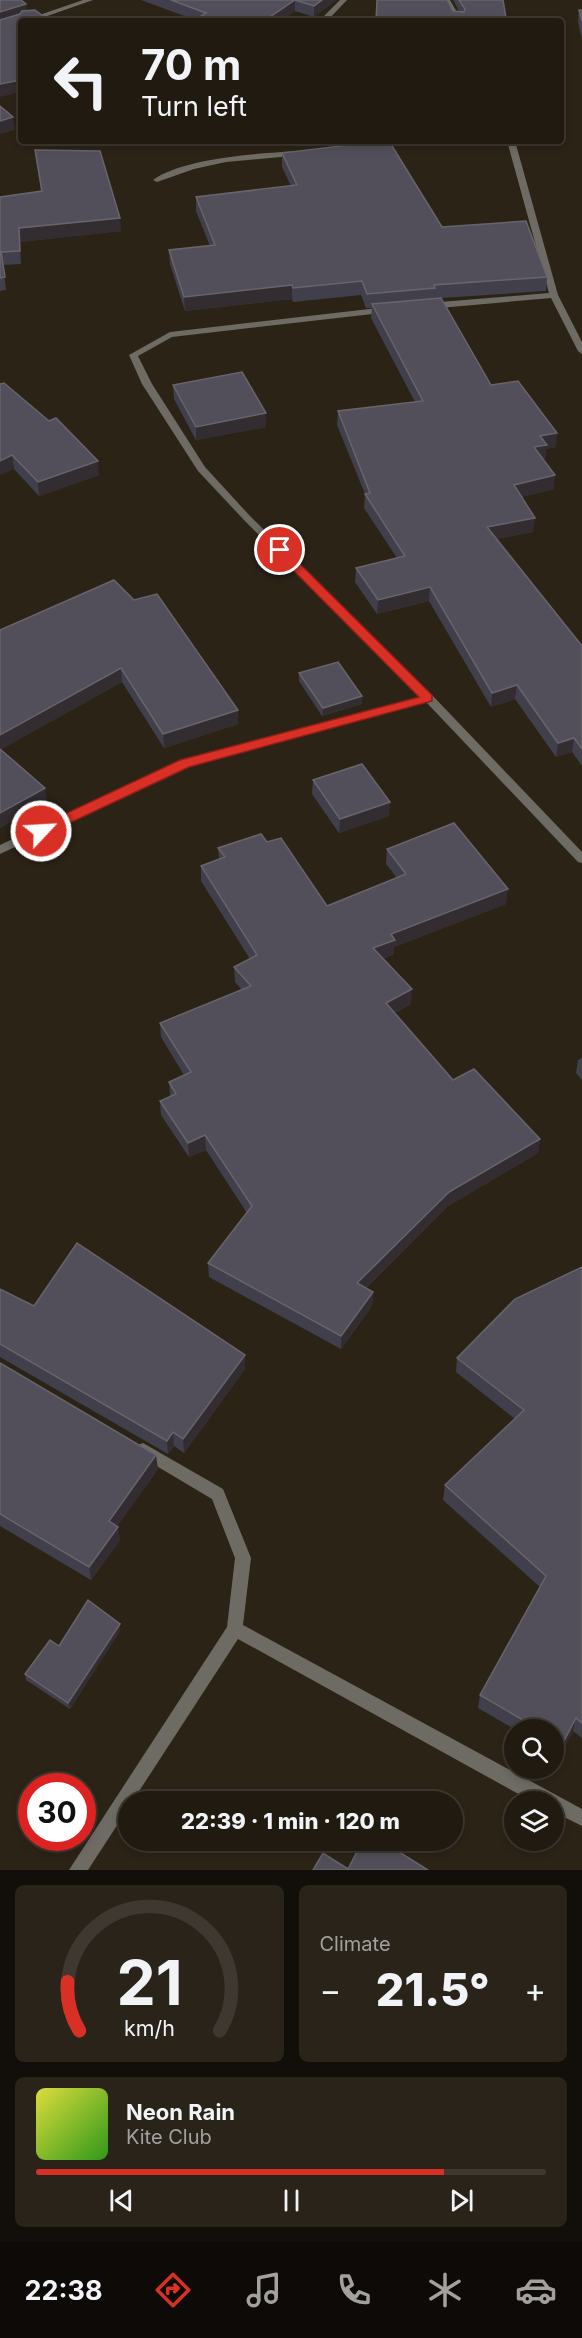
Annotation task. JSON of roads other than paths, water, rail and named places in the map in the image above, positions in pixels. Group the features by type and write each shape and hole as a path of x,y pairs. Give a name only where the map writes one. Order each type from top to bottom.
{"street":[{"path":"34,18 90,0"},
{"path":"327,18 344,0"},
{"path":"447,0 456,18"},
{"path":"512,144 554,295 582,351"},
{"path":"157,180 193,166 219,160 247,155 311,151"},
{"path":"413,307 554,295"},
{"path":"402,308 170,335 133,355 147,384 201,469 247,518 428,698 582,859"},
{"path":"0,850 185,764 428,698"},
{"path":"78,1870 235,1629 243,1558 218,1494 129,1441"},
{"path":"235,1629 532,1791"},
{"path":"564,1808 582,1818"}]}
